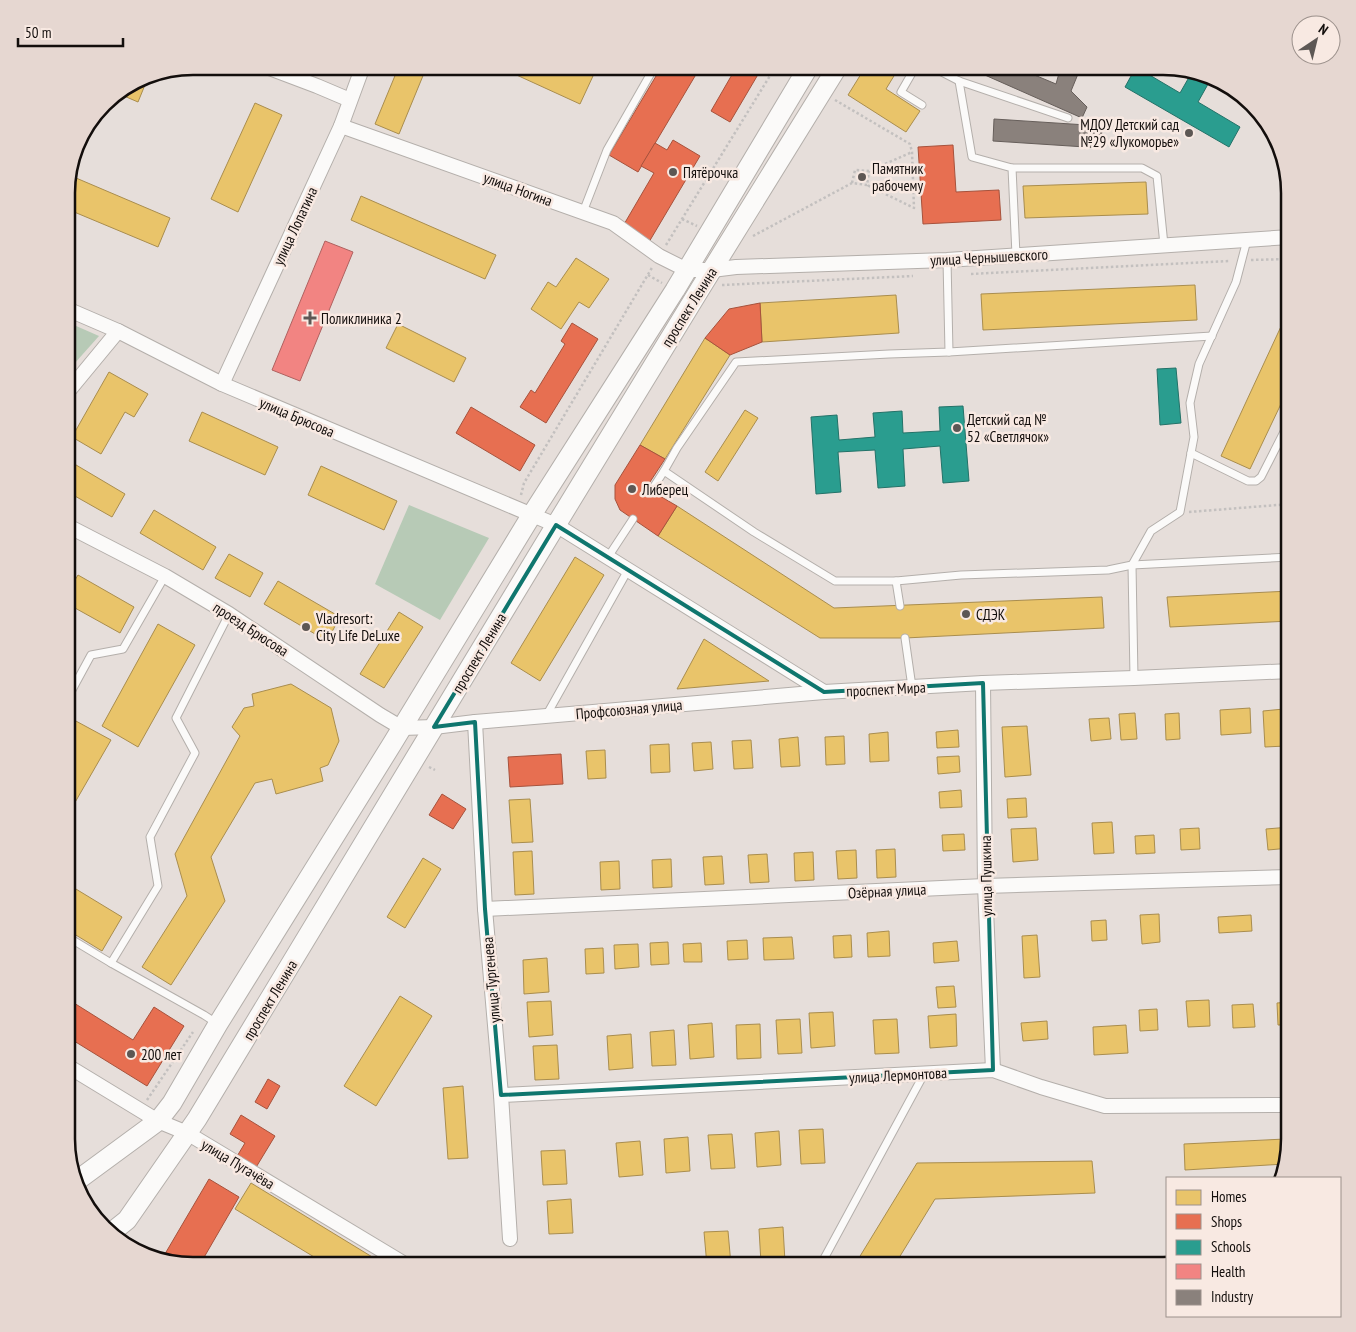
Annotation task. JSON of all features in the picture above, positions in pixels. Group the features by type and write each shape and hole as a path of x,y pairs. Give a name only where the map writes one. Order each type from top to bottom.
{"main road":[{"name":"проспект Ленина","path":"82,1177 158,1121 185,1083 218,1024 402,728 524,513 687,270 804,75"},
{"name":"проспект Ленина","path":"116,1229 127,1220 187,1133 832,75"}],"street":[{"path":"288,75 350,100"},
{"name":"улица Лопатина","path":"222,384 341,126 360,75"},
{"name":"улица Ногина","path":"341,126 613,223 659,256 687,270"},
{"name":"улица Чернышевского","path":"687,270 947,260 1281,238"},
{"name":"улица Брюсова","path":"75,313 118,331 222,384 524,513"},
{"path":"75,383 118,331"},
{"name":"проспект Мира","path":"524,513 556,526 824,692 983,683 1281,671"},
{"name":"проезд Брюсова","path":"75,530 165,576 229,614 402,728"},
{"name":"улица Пушкина","path":"983,683 985,886 993,1070"},
{"name":"Профсоюзная улица","path":"434,727 824,692"},
{"name":"улица Тургенева","path":"475,722 485,909 501,1095 510,1239"},
{"path":"402,728 434,727"},
{"name":"Озёрная улица","path":"485,909 985,886 1281,877"},
{"name":"улица Пугачёва","path":"75,1070 158,1121 187,1133 393,1257"},
{"name":"улица Лермонтова","path":"501,1095 993,1070 1105,1106 1281,1105"}],"lane":[{"path":"583,212 607,150 650,75"},
{"path":"911,75 901,92 922,106"},
{"path":"947,75 959,81 1068,118"},
{"path":"959,81 972,157 1012,168 1142,168 1158,176 1164,245"},
{"path":"1012,168 1016,255"},
{"path":"1134,678 1132,565 1151,531 1180,512 1194,437 1190,403 1199,364 1236,282 1247,240"},
{"path":"947,260 949,352"},
{"path":"651,491 677,448 736,362 949,352 1212,336"},
{"path":"1191,453 1248,481 1256,481 1261,477 1281,438"},
{"path":"664,471 754,532 835,581 896,581 961,575 1108,570 1132,565 1281,557"},
{"path":"608,558 633,519"},
{"path":"546,716 628,570"},
{"path":"75,685 91,656 123,648 165,576"},
{"path":"896,581 900,606"},
{"path":"111,963 158,886 150,837 195,753 176,718 229,614"},
{"path":"905,638 912,687"},
{"path":"75,941 218,1024"},
{"path":"825,1257 925,1074"}],"path":[{"path":"524,513 524,483 659,256 770,75"},
{"path":"754,236 852,182 867,185 914,208 910,144 835,100"},
{"path":"852,182 855,170 869,172 912,152"},
{"path":"867,185 869,172"},
{"path":"750,242 758,227"},
{"path":"948,275 1281,259"},
{"path":"722,286 918,276"},
{"path":"1180,512 1281,505"}],"highlighted area":[{"path":"556,525 824,692 983,683 993,1070 501,1095 485,909 475,722 434,727"}],"green space":[{"path":"75,326 99,336 75,363"},
{"path":"409,505 489,538 440,620 375,584"}],"building: Homes":[{"path":"395,75 423,75 399,134 375,124"},
{"path":"517,75 593,76 580,104"},
{"path":"860,75 895,75 886,89 920,111 906,132 848,95"},
{"path":"145,85 138,102 126,97"},
{"path":"255,103 282,115 238,212 211,199"},
{"path":"76,178 170,218 158,247 75,212"},
{"path":"1146,182 1148,214 1025,218 1023,186"},
{"path":"361,196 496,255 485,279 351,220"},
{"path":"576,258 609,279 589,308 579,302 561,329 531,309 548,282 556,287"},
{"path":"1195,285 1197,320 983,330 981,294"},
{"path":"896,295 899,333 762,342 760,303"},
{"path":"398,324 466,358 454,382 386,348"},
{"path":"1281,326 1281,404 1250,469 1221,456"},
{"path":"705,338 730,355 665,459 640,445"},
{"path":"109,372 148,394 134,417 125,412 101,454 75,439 75,432"},
{"path":"745,410 758,418 718,481 705,472"},
{"path":"202,412 278,447 265,475 189,441"},
{"path":"75,464 125,494 112,517 75,496"},
{"path":"321,466 397,501 384,530 308,495"},
{"path":"677,506 834,608 1102,597 1104,628 905,638 820,638 658,536"},
{"path":"154,510 216,547 203,570 140,533"},
{"path":"229,554 263,573 250,597 215,578"},
{"path":"575,557 604,575 540,681 511,663"},
{"path":"78,575 134,607 120,633 75,608 75,580"},
{"path":"278,581 340,617 327,641 264,604"},
{"path":"1281,591 1281,621 1170,627 1167,597"},
{"path":"399,612 423,627 384,688 360,674"},
{"path":"158,624 195,645 138,747 102,726"},
{"path":"704,639 769,681 677,689"},
{"path":"291,684 331,708 339,741 328,765 320,768 323,781 276,794 272,779 255,783 211,857 225,901 171,985 142,967 187,896 175,854 240,736 232,727 244,708 254,706 252,694"},
{"path":"1250,708 1251,733 1221,735 1220,710"},
{"path":"1281,709 1281,746 1265,747 1263,711"},
{"path":"1135,713 1137,739 1121,740 1119,714"},
{"path":"1179,713 1180,739 1166,740 1165,714"},
{"path":"1109,718 1111,739 1091,741 1089,719"},
{"path":"75,721 111,740 75,802"},
{"path":"1027,726 1031,775 1005,777 1002,727"},
{"path":"958,730 959,747 937,748 936,732"},
{"path":"888,732 889,761 870,762 869,734"},
{"path":"844,736 845,764 826,765 825,737"},
{"path":"798,737 800,766 781,767 779,739"},
{"path":"751,740 753,768 734,769 732,741"},
{"path":"711,742 713,769 694,771 692,743"},
{"path":"669,744 670,772 651,773 650,745"},
{"path":"605,750 606,778 588,779 586,751"},
{"path":"959,756 960,772 938,774 937,757"},
{"path":"961,790 962,807 940,808 939,792"},
{"path":"1026,798 1027,817 1008,818 1007,799"},
{"path":"530,799 533,842 512,843 509,800"},
{"path":"1112,822 1114,853 1094,854 1092,823"},
{"path":"1036,828 1038,860 1013,862 1011,829"},
{"path":"1199,828 1200,849 1181,850 1180,829"},
{"path":"1281,828 1281,849 1268,850 1266,829"},
{"path":"964,834 965,850 943,851 942,835"},
{"path":"1154,835 1155,853 1136,854 1135,836"},
{"path":"895,849 896,877 877,878 876,850"},
{"path":"856,850 857,878 838,879 836,851"},
{"path":"532,851 534,894 515,895 513,852"},
{"path":"813,852 814,880 795,881 794,853"},
{"path":"767,854 769,882 750,883 748,855"},
{"path":"722,856 724,884 705,885 703,857"},
{"path":"423,858 441,869 405,928 387,917"},
{"path":"671,859 672,887 653,888 652,860"},
{"path":"619,861 620,889 601,890 600,862"},
{"path":"75,888 122,917 102,951 75,934"},
{"path":"1159,914 1160,942 1142,944 1140,915"},
{"path":"1251,915 1252,931 1219,933 1218,917"},
{"path":"1106,920 1107,940 1092,941 1091,921"},
{"path":"889,931 890,956 868,957 867,933"},
{"path":"851,935 852,957 834,958 833,936"},
{"path":"1037,935 1040,977 1024,978 1022,936"},
{"path":"792,937 794,959 764,960 763,938"},
{"path":"747,940 748,959 728,960 727,941"},
{"path":"957,941 959,961 934,963 933,943"},
{"path":"668,942 669,964 651,965 650,943"},
{"path":"701,943 702,962 684,962 683,944"},
{"path":"638,944 639,967 615,969 614,945"},
{"path":"603,948 604,973 586,974 585,949"},
{"path":"547,958 549,992 524,994 523,960"},
{"path":"954,986 956,1007 938,1008 936,987"},
{"path":"400,996 432,1016 376,1106 344,1086"},
{"path":"1209,1000 1210,1026 1188,1027 1186,1001"},
{"path":"551,1001 553,1035 529,1037 527,1002"},
{"path":"1277,1003 1281,1003 1281,1025 1278,1025"},
{"path":"1253,1004 1255,1027 1233,1028 1232,1005"},
{"path":"1157,1009 1158,1030 1140,1031 1139,1010"},
{"path":"833,1012 835,1046 811,1048 809,1013"},
{"path":"956,1014 957,1046 930,1048 928,1016"},
{"path":"800,1019 802,1053 778,1054 776,1020"},
{"path":"897,1019 899,1053 875,1054 873,1020"},
{"path":"1047,1021 1048,1039 1023,1041 1021,1023"},
{"path":"712,1023 714,1057 690,1059 688,1025"},
{"path":"760,1024 761,1058 737,1059 736,1025"},
{"path":"1126,1025 1128,1053 1094,1055 1093,1027"},
{"path":"674,1030 676,1065 652,1066 650,1032"},
{"path":"631,1034 633,1068 609,1070 607,1036"},
{"path":"557,1045 559,1079 535,1080 533,1046"},
{"path":"463,1086 468,1158 448,1159 443,1088"},
{"path":"823,1129 825,1163 801,1164 799,1130"},
{"path":"779,1131 781,1165 757,1167 755,1133"},
{"path":"732,1134 735,1168 711,1169 708,1135"},
{"path":"688,1137 690,1171 666,1173 664,1139"},
{"path":"1281,1139 1278,1164 1185,1170 1184,1144"},
{"path":"640,1141 643,1175 619,1177 616,1143"},
{"path":"565,1150 567,1184 543,1185 541,1151"},
{"path":"1092,1161 1095,1193 935,1199 900,1257 860,1257 917,1163"},
{"path":"251,1183 372,1257 314,1257 235,1209"},
{"path":"571,1199 573,1233 549,1234 547,1201"},
{"path":"783,1227 785,1257 761,1257 759,1229"},
{"path":"728,1231 730,1257 706,1257 704,1232"}],"building: Shops":[{"path":"657,75 696,75 638,172 609,155"},
{"path":"732,75 758,75 730,122 711,111"},
{"path":"673,140 700,156 649,242 623,226 654,173 641,166 655,143 667,150"},
{"path":"953,145 956,192 999,190 1001,220 923,224 918,147"},
{"path":"760,303 762,342 730,355 705,338 729,309"},
{"path":"572,323 598,339 546,423 520,407 531,390 535,393 565,344 561,341"},
{"path":"471,407 535,445 520,471 456,433"},
{"name":"Либерец","path":"640,445 665,459 646,488 677,506 658,536 620,510 615,499 615,485"},
{"path":"561,754 563,784 510,787 508,757"},
{"path":"442,794 466,809 453,829 429,815"},
{"name":"200 лет","path":"75,1004 133,1040 154,1007 184,1026 147,1086 75,1042"},
{"path":"268,1079 280,1086 267,1109 255,1102"},
{"path":"241,1115 275,1136 255,1169 236,1158 245,1143 230,1134"},
{"path":"209,1179 239,1197 204,1257 185,1257 165,1254"}],"building: Schools":[{"path":"1132,75 1150,75 1180,93 1189,78 1208,84 1198,102 1240,127 1229,147 1125,87"},
{"path":"1176,368 1181,423 1160,425 1157,369"},
{"path":"963,406 969,481 943,483 940,446 903,449 905,486 878,488 875,450 838,452 841,492 816,494 811,417 837,415 839,440 875,437 873,413 902,411 903,433 940,431 939,407"}],"building: Health":[{"path":"325,241 353,252 300,381 272,370"}],"building: Industry":[{"path":"985,75 1034,75 1056,84 1058,75 1078,75 1071,91 1087,107 1082,118"},
{"path":"994,119 1102,126 1101,148 993,141"}],"place":[{"name":"МДОУ Детский сад №29 «Лукоморье»","path":"1189,133"},
{"name":"Пятёрочка","path":"673,172"},
{"name":"Памятник рабочему","path":"862,177"},
{"name":"Поликлиника 2","path":"310,318"},
{"name":"Детский сад № 52 «Светлячок»","path":"957,428"},
{"name":"Либерец","path":"632,489"},
{"name":"СДЭК","path":"966,614"},
{"name":"Vladresort: City Life DeLuxe","path":"306,627"},
{"name":"200 лет","path":"131,1054"}]}
